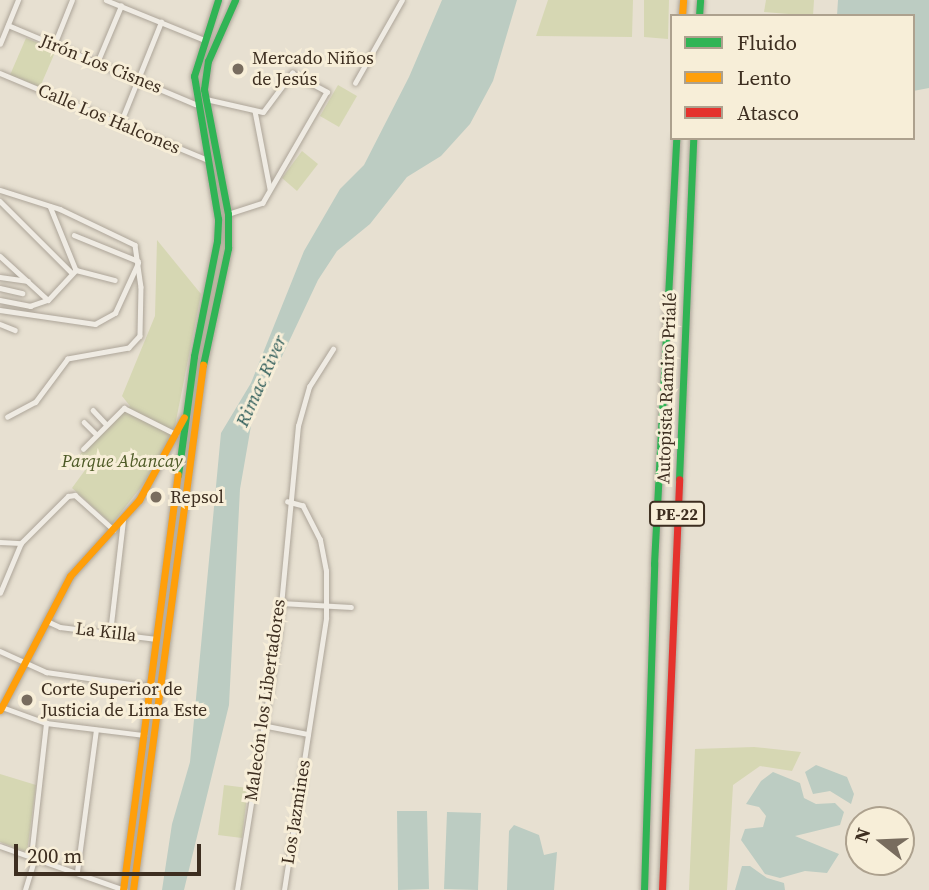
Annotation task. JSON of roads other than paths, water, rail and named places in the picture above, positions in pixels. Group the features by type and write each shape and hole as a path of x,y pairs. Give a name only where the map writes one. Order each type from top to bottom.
{"main road":[{"path":"133,890 188,408 218,241 207,160 195,103 194,76 202,39 218,0"},
{"path":"124,890 200,377 228,248 228,214 205,99 208,61 235,0"},
{"name":"Autopista Ramiro Prialé","path":"644,890 654,564 676,140"},
{"name":"Autopista Ramiro Prialé","path":"662,890 694,140"},
{"path":"1,708 78,565 123,520 151,482 177,435 200,377"}],"street":[{"path":"0,44 18,0"},
{"path":"54,45 72,0"},
{"path":"106,0 202,39"},
{"path":"355,83 402,0"},
{"path":"97,63 121,6"},
{"path":"120,124 161,22"},
{"name":"Jirón Los Cisnes","path":"8,25 195,103"},
{"name":"Calle Los Halcones","path":"0,73 219,163"},
{"path":"205,99 255,111 269,109 286,75 292,73 327,92 271,191 259,207 228,214"},
{"path":"255,111 271,191"},
{"path":"0,190 50,205 135,245 138,261 140,336 123,353 68,359 36,402 8,417"},
{"path":"0,201 73,271 115,280"},
{"path":"50,205 73,271"},
{"path":"74,235 138,261"},
{"path":"0,256 46,299"},
{"path":"0,310 76,324 107,319 115,313 138,261"},
{"path":"0,300 30,306 46,299 73,271"},
{"path":"0,277 28,281"},
{"path":"0,288 22,293"},
{"path":"0,324 15,330"},
{"name":"Malecón los Libertadores","path":"237,890 281,603 288,502 298,426 309,387 333,349"},
{"path":"83,449 105,423 130,408 177,435"},
{"path":"93,410 105,423"},
{"path":"84,422 95,433"},
{"path":"0,593 21,543 71,495 114,530"},
{"name":"Los Jazmines","path":"284,890 327,606 320,540 303,506 288,502"},
{"path":"110,633 123,520"},
{"path":"0,542 21,543"},
{"path":"281,603 351,607"},
{"name":"La Killa","path":"47,621 163,640"},
{"path":"0,651 24,664 57,675 152,687"},
{"path":"1,708 46,723 145,736"},
{"path":"25,890 33,857 46,723"},
{"path":"262,725 309,734"},
{"path":"77,872 96,730"},
{"path":"0,846 124,890"}],"water":[{"name":"Rimac River","path":"442,0 517,0 493,81 470,124 441,156 407,177 370,224 337,251 318,280 252,420 240,489 229,705 184,890 162,890 172,824 190,762 221,433 251,383 304,251 340,189 364,165 409,77"},
{"path":"838,0 929,0 929,88 915,91 915,14 837,14"},
{"path":"816,765 847,777 854,794 851,804 830,791 813,794 805,772"},
{"path":"773,772 800,783 804,798 816,804 835,803 844,812 840,825 795,836 839,854 827,873 805,871 780,878 765,874 741,840 745,829 763,827 766,816 759,807 746,804 761,781"},
{"path":"397,811 427,811 429,889 398,890"},
{"path":"447,812 481,813 478,890 444,889"},
{"path":"514,825 539,835 544,855 557,852 554,890 507,890 509,831"},
{"path":"742,866 750,866 767,878 784,883 785,890 735,890"}],"place":[{"name":"Mercado Niños de Jesús","path":"238,69"},
{"name":"Repsol","path":"156,497"},
{"name":"Corte Superior de Justicia de Lima Este","path":"27,700"}],"park label":[{"name":"Parque Abancay","path":"122,461"}]}
